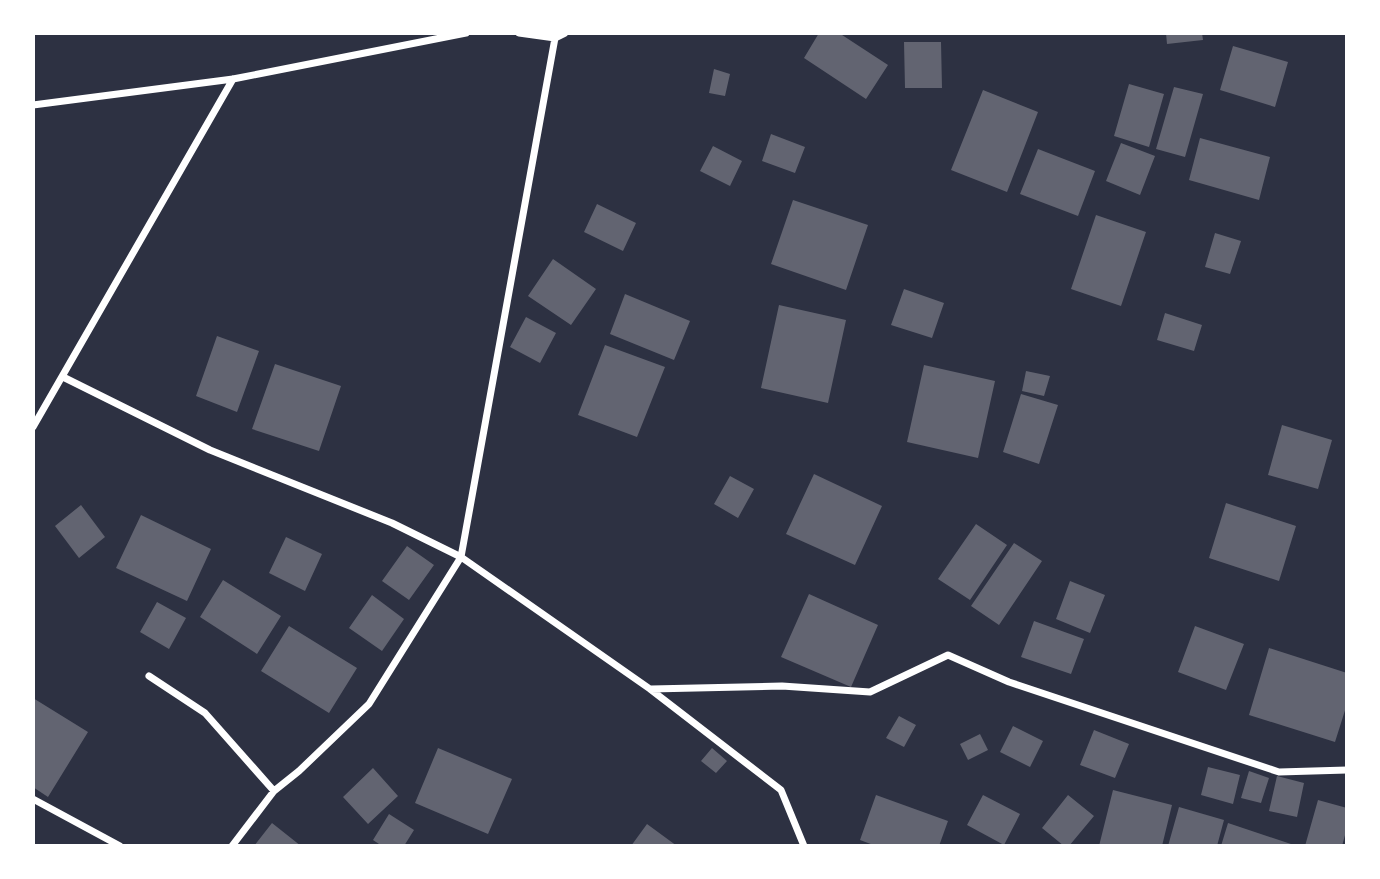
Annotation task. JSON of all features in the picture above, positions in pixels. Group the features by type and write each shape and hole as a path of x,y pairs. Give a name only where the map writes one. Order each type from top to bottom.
{"street":[{"path":"33,105 233,79 467,33"},
{"path":"519,33 555,38 565,33"},
{"path":"232,846 274,791 299,771 369,704 461,557 555,38"},
{"path":"33,427 233,79"},
{"path":"63,377 210,450 392,523 461,557 650,689 781,790 804,846"},
{"path":"650,689 782,686 870,692 948,655 1009,682 1279,772 1347,769"},
{"path":"149,676 205,713 274,791"},
{"path":"33,799 120,846"}],"building":[{"path":"819,33 839,33 888,65 866,99 804,58"},
{"path":"1166,33 1202,33 1203,40 1167,44"},
{"path":"904,42 941,42 942,88 905,88"},
{"path":"1233,46 1288,62 1275,107 1220,90"},
{"path":"714,69 730,74 725,96 709,93"},
{"path":"1129,84 1164,94 1149,147 1114,136"},
{"path":"1174,87 1203,94 1185,157 1156,149"},
{"path":"983,90 1038,112 1007,192 951,170"},
{"path":"771,134 805,147 795,173 762,161"},
{"path":"1200,138 1270,157 1259,200 1189,180"},
{"path":"1121,143 1155,156 1140,195 1106,181"},
{"path":"713,146 742,161 730,186 700,171"},
{"path":"1038,149 1095,171 1078,216 1020,194"},
{"path":"793,200 868,225 846,290 771,264"},
{"path":"597,204 636,223 623,251 584,232"},
{"path":"1096,215 1146,232 1121,306 1071,289"},
{"path":"1215,233 1241,241 1230,274 1205,267"},
{"path":"553,259 596,289 571,325 528,296"},
{"path":"904,289 944,303 932,338 891,325"},
{"path":"625,294 690,321 674,360 610,334"},
{"path":"779,305 846,320 828,403 761,388"},
{"path":"1165,313 1202,325 1194,351 1157,340"},
{"path":"526,317 556,333 540,363 510,347"},
{"path":"217,336 259,351 237,412 196,396"},
{"path":"605,345 665,367 637,437 578,415"},
{"path":"275,364 341,386 319,451 252,429"},
{"path":"924,365 995,381 978,458 907,442"},
{"path":"1026,371 1050,376 1044,396 1022,391"},
{"path":"1021,394 1058,405 1039,464 1003,452"},
{"path":"1282,425 1332,440 1318,489 1268,475"},
{"path":"814,474 882,506 855,565 786,534"},
{"path":"730,476 754,489 738,518 714,504"},
{"path":"1226,503 1296,526 1279,581 1209,558"},
{"path":"81,505 105,537 79,558 55,526"},
{"path":"141,515 211,549 187,601 116,568"},
{"path":"976,524 1007,545 970,600 938,579"},
{"path":"286,537 322,554 305,591 269,573"},
{"path":"1014,543 1042,561 999,625 971,606"},
{"path":"407,546 434,565 409,600 382,581"},
{"path":"223,580 281,616 257,654 200,617"},
{"path":"1070,581 1105,595 1090,633 1056,619"},
{"path":"809,594 878,625 851,687 781,657"},
{"path":"372,595 404,619 382,651 349,628"},
{"path":"157,602 186,618 169,649 140,632"},
{"path":"1034,621 1084,639 1071,674 1021,657"},
{"path":"289,626 357,668 329,713 261,671"},
{"path":"1195,626 1244,644 1226,690 1178,672"},
{"path":"1269,648 1347,673 1347,704 1335,742 1249,715"},
{"path":"33,698 88,732 48,797 33,787"},
{"path":"899,716 916,725 904,747 886,738"},
{"path":"1013,726 1043,741 1030,767 1000,752"},
{"path":"1094,730 1129,744 1115,778 1080,765"},
{"path":"980,734 988,750 968,760 960,744"},
{"path":"438,748 512,779 488,834 415,803"},
{"path":"712,748 727,761 716,773 701,761"},
{"path":"1208,767 1240,775 1233,804 1201,795"},
{"path":"373,768 398,796 368,824 343,797"},
{"path":"1249,771 1269,778 1261,803 1241,798"},
{"path":"1277,776 1304,783 1297,817 1269,811"},
{"path":"1113,790 1172,805 1162,846 1099,846"},
{"path":"876,795 948,821 939,846 876,846 860,840"},
{"path":"983,795 1020,814 1004,845 967,825"},
{"path":"1068,795 1094,816 1069,846 1064,846 1042,828"},
{"path":"1318,800 1347,808 1347,828 1342,846 1305,846"},
{"path":"1179,807 1224,820 1217,846 1168,846"},
{"path":"389,814 414,830 404,846 382,846 373,840"},
{"path":"272,823 301,846 254,846"},
{"path":"1228,823 1294,845 1294,846 1221,846"},
{"path":"647,824 677,846 631,846"}]}
